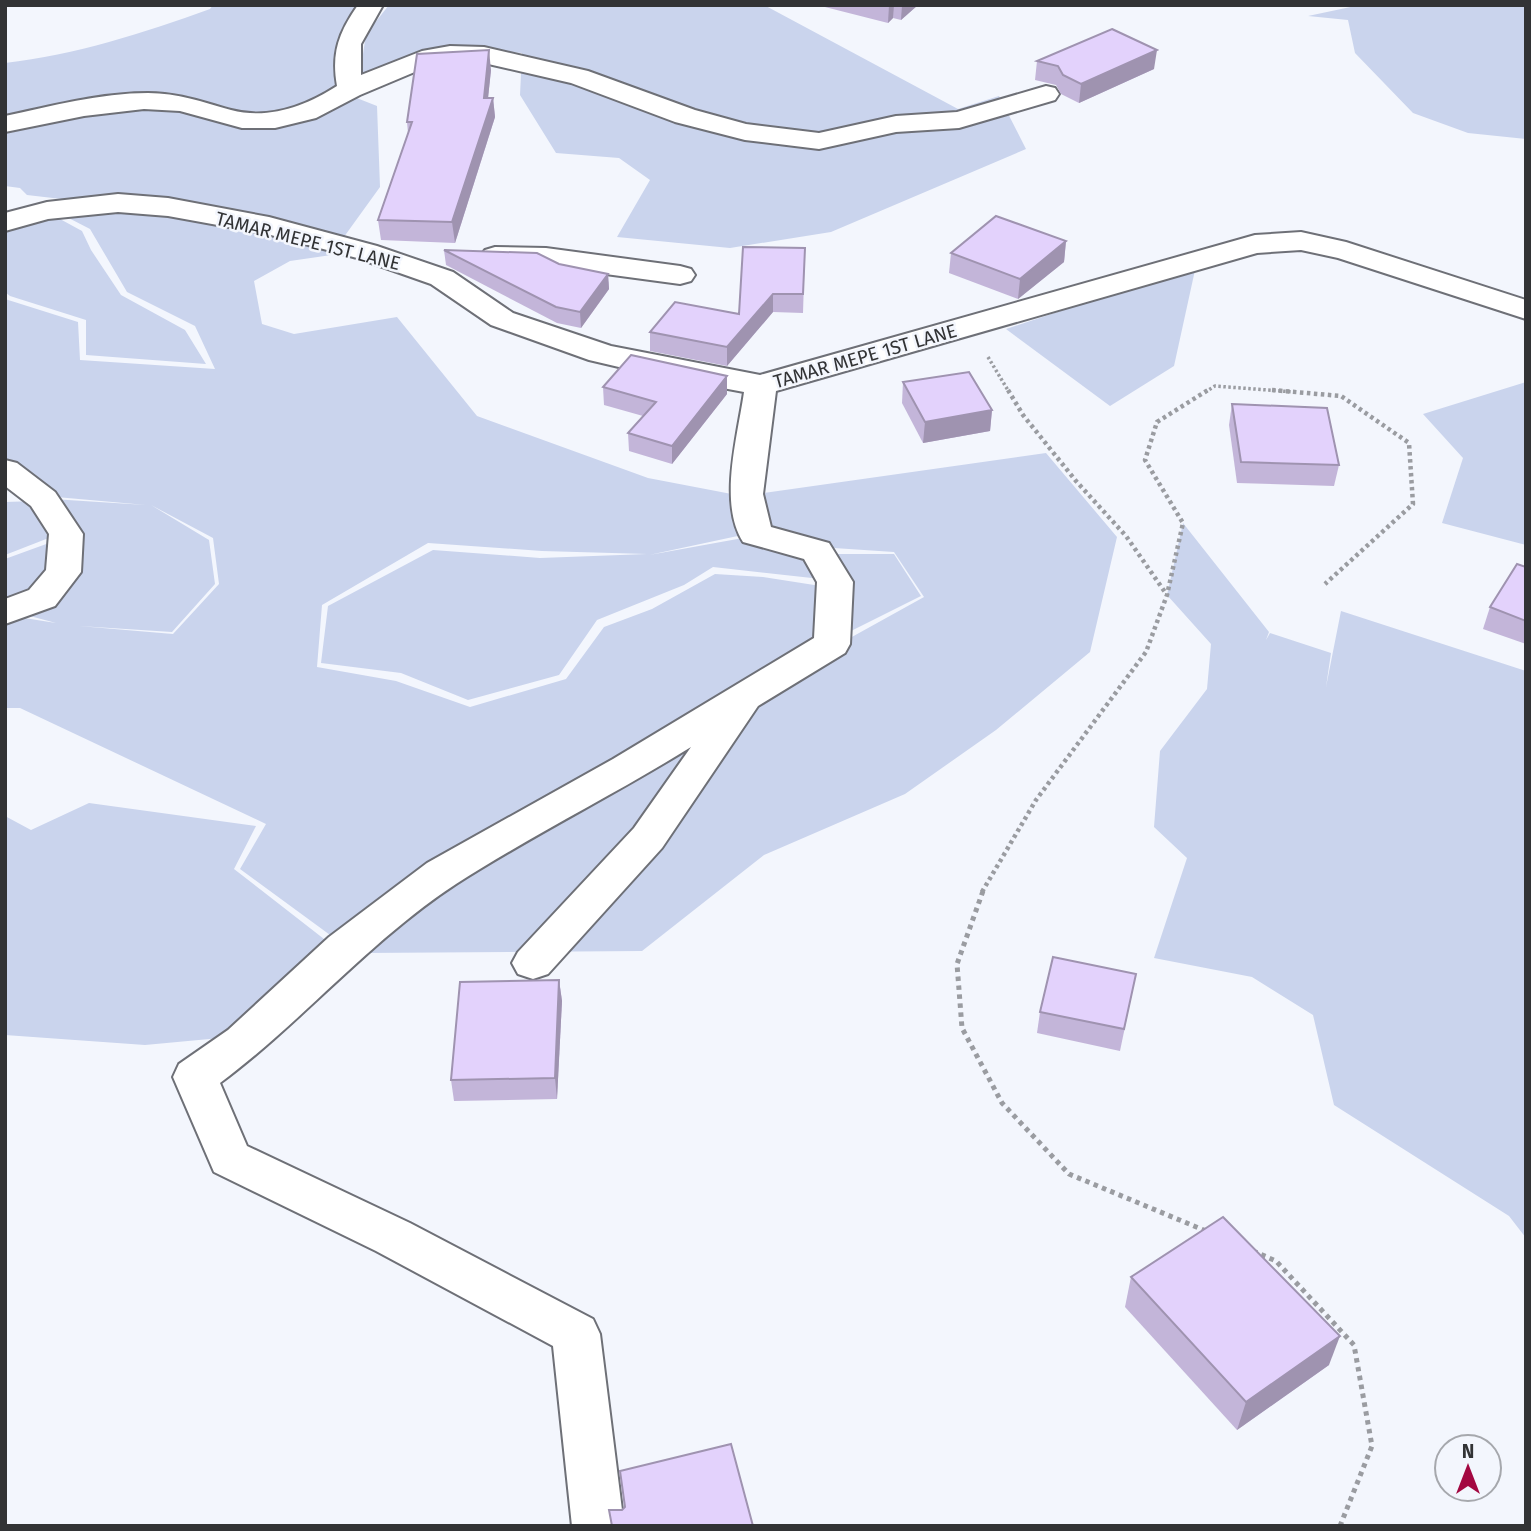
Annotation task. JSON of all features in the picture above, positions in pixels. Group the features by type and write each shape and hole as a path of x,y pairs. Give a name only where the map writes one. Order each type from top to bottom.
{"street":[{"path":"351,89 345,64 351,33 371,5"},
{"path":"5,124 127,102 162,100 193,104 241,121 275,122 334,101 351,89 422,59 450,54 484,55 579,77 685,116 745,132 819,141 896,124 960,120 1046,93"},
{"name":"TAMAR MEPE 1ST LANE","path":"5,222 47,211 95,204 143,204 269,226 367,251 442,278 502,319 600,353 653,366 761,385 1255,244 1301,240 1346,251 1526,310"},
{"path":"367,251 546,257 680,275"},
{"path":"598,1526 576,1334 393,1237 230,1158 195,1077 243,1042 344,948 440,874 627,769 832,643 835,582 817,551 755,534 746,494 761,385"},
{"path":"5,470 43,499 66,534 63,572 42,598 5,612"},
{"path":"533,963 648,838 748,695"}],"path":[{"path":"991,320 984,351 1023,415 1076,481 1126,536 1167,595"},
{"path":"1208,1232 1069,1174 1002,1103 962,1028 957,964 984,887 1037,800 1146,652 1167,595 1183,523 1145,460 1157,422 1215,386 1340,396 1409,443 1413,505 1325,584"},
{"path":"1242,1246 1276,1261 1354,1345 1372,1446 1340,1526"}],"shaded area":[{"path":"213,5 371,5 344,93 377,106 380,187 341,241 27,195 20,188 5,186 5,63 58,55 109,42 210,9"},
{"path":"389,5 764,5 958,109 999,96 1026,149 831,232 730,248 617,237 650,180 619,158 556,153 520,95 522,53 461,48 411,55 360,74 366,34"},
{"path":"1360,5 1526,5 1526,139 1468,133 1413,113 1355,53 1348,20 1308,16"},
{"path":"165,210 359,251 290,261 254,281 262,324 294,334 397,317 477,416 648,478 742,496 747,534 649,555 754,536 814,554 894,554 921,596 839,637 839,581 713,567 684,585 597,620 559,675 468,700 401,673 321,663 328,606 433,550 540,558 647,554 542,551 428,543 322,605 317,667 396,681 470,707 566,679 604,627 652,609 715,574 763,577 827,587 820,641 341,943 240,869 266,824 20,708 5,708 5,615 56,623 15,612 44,601 52,499 146,505 45,496 5,462 5,299 78,322 80,360 215,369 195,326 127,292 90,229 57,212","holes":["151,505 213,538 219,584 173,634 79,626 172,632 215,584 209,540"]},
{"path":"49,213 82,231 91,250 121,295 185,330 206,364 86,355 86,320 10,296 5,292 5,225"},
{"path":"1195,270 1174,366 1110,406 1006,329 1163,277"},
{"path":"1526,382 1526,545 1442,523 1463,458 1423,414"},
{"path":"1046,453 1117,537 1090,652 996,730 905,794 764,855 642,951 361,953 451,884 636,780 832,648 924,597 894,552 819,547 758,532 750,495"},
{"path":"36,501 59,534 5,555 5,502"},
{"path":"1183,523 1269,632 1266,640 1270,633 1331,653 1326,687 1341,611 1526,671 1526,1238 1509,1216 1334,1105 1313,1015 1252,977 1154,958 1187,858 1154,827 1160,751 1207,689 1211,644 1167,595"},
{"path":"60,539 59,572 5,609 5,559"},
{"path":"89,803 256,826 234,869 333,946 231,1037 145,1045 5,1035 5,816 31,830"}],"building":[{"path":"1112,29 1157,50 1081,84 1063,75 1058,66 1037,61"},
{"path":"489,50 484,98 493,98 452,222 378,220 412,122 407,122 417,54"},
{"path":"996,216 1066,241 1020,279 951,253"},
{"path":"743,247 805,248 803,294 773,294 727,347 650,332 675,302 739,314"},
{"path":"444,250 537,253 559,264 608,274 580,312 556,307"},
{"path":"631,355 727,376 672,446 628,433 656,402 603,387"},
{"path":"969,372 992,410 925,422 903,382"},
{"path":"1232,404 1327,408 1339,465 1241,462"},
{"path":"1517,564 1526,567 1526,621 1490,607"},
{"path":"1053,957 1136,974 1124,1029 1040,1012"},
{"path":"559,980 555,1078 451,1080 460,982"},
{"path":"1223,1217 1340,1336 1246,1402 1131,1277"},
{"path":"731,1444 753,1526 612,1526 609,1510 622,1510 625,1507 620,1471"}]}
